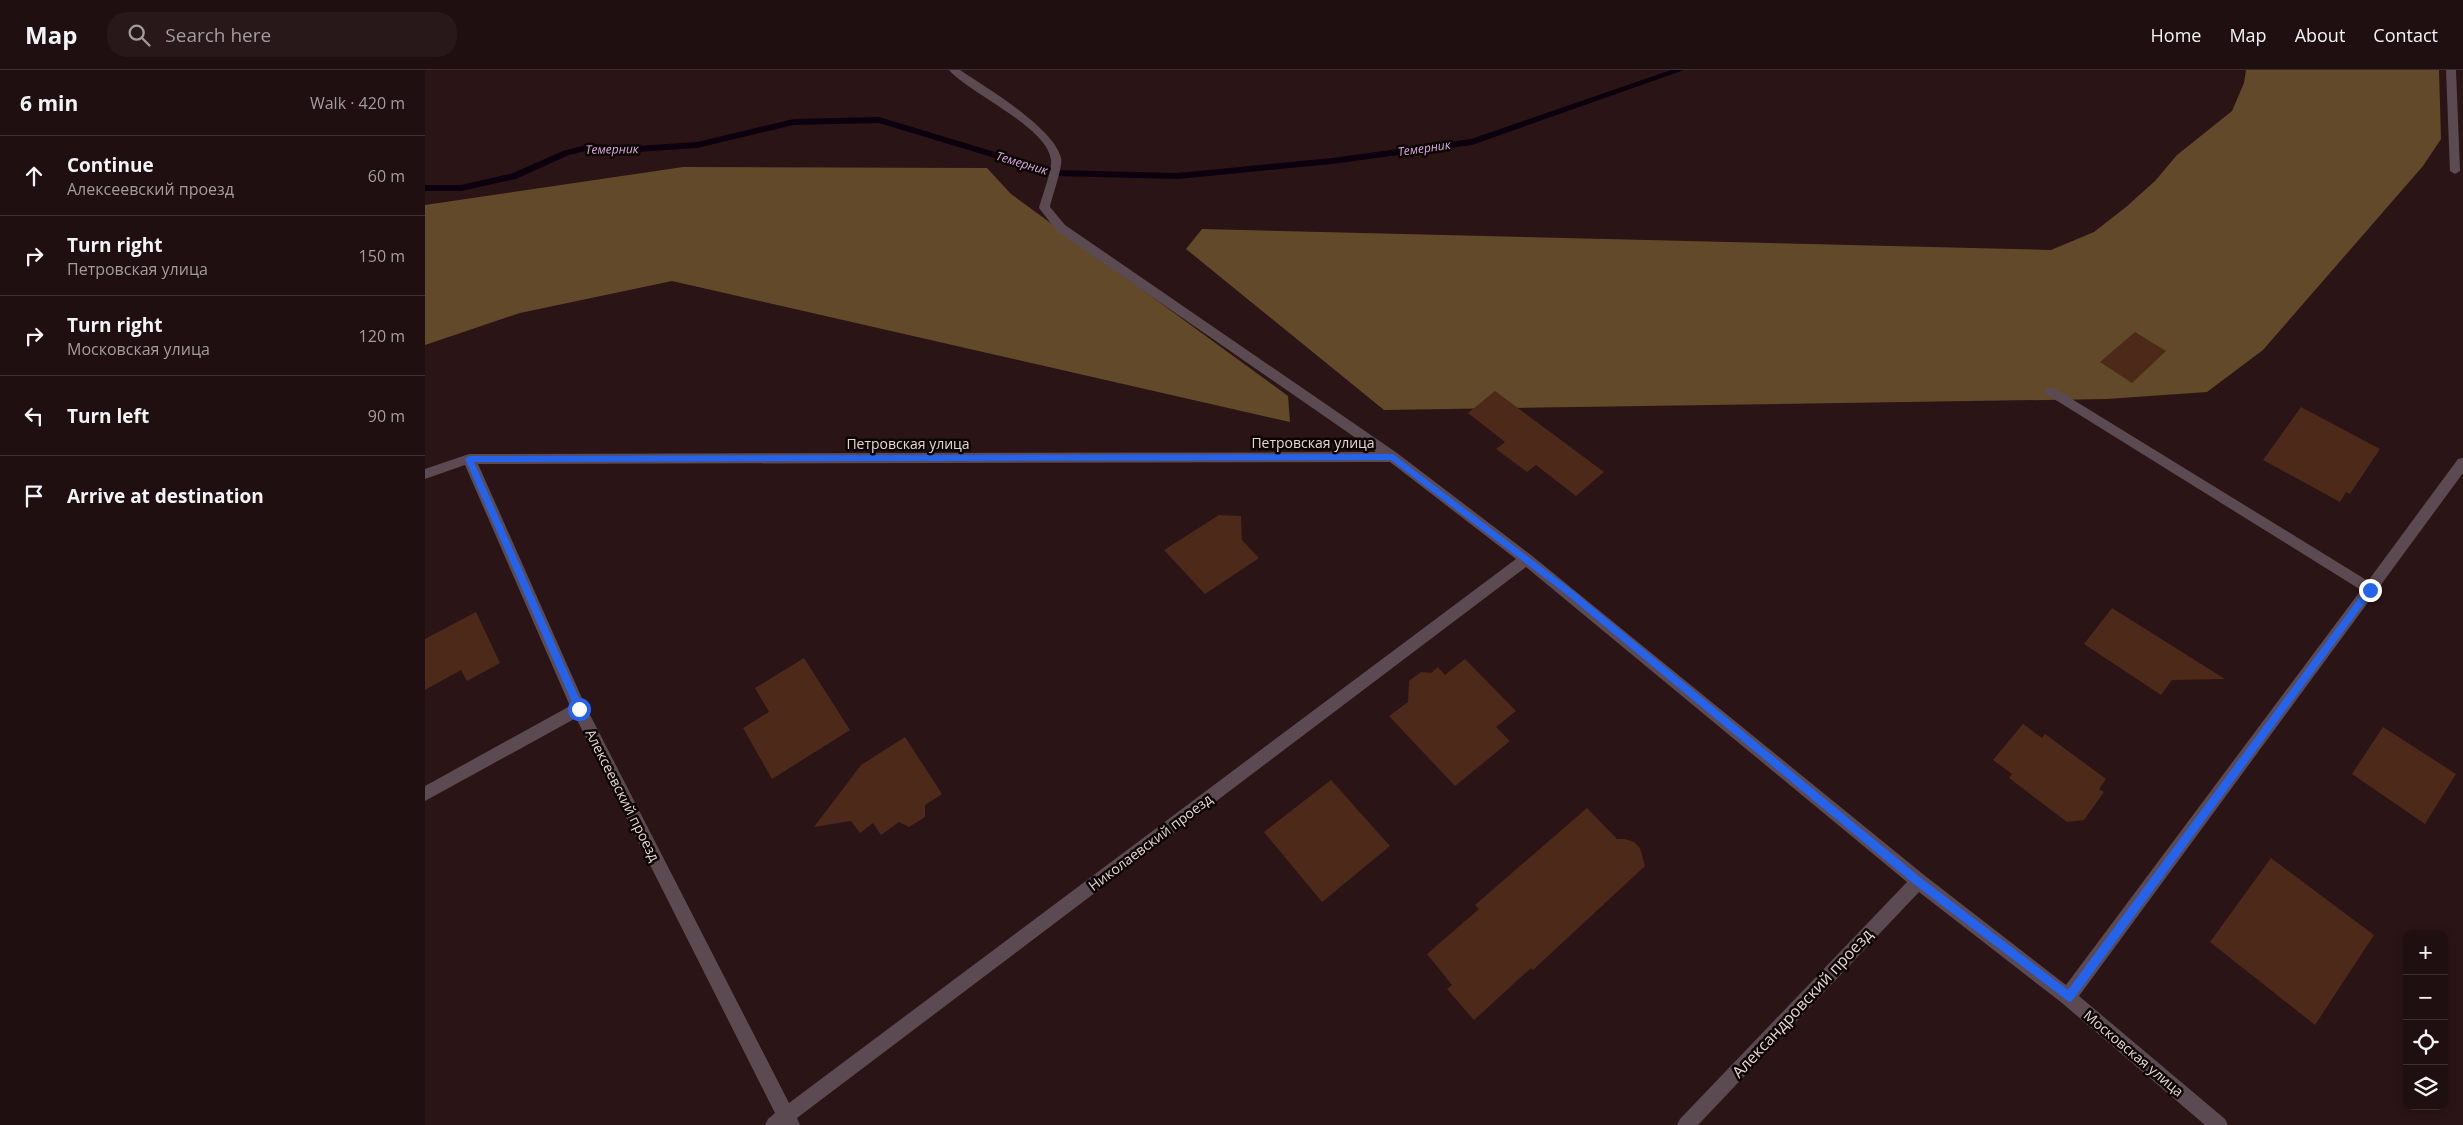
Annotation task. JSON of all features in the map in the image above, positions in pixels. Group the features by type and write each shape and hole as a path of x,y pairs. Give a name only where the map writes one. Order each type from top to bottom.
{"street":[{"name":"Московская улица","path":"954,70 1018,115 1049,142 1056,160 1045,208 1061,228 1393,457 1526,559 1917,881 2069,997 2219,1125"},
{"path":"2451,70 2455,171"},
{"path":"2050,391 2370,590"},
{"name":"Петровская улица","path":"425,474 469,459 1393,457"},
{"name":"Алексеевский проезд","path":"469,459 579,709 784,1122"},
{"path":"2069,997 2463,463"},
{"name":"Николаевский проезд","path":"784,1122 1526,559"},
{"path":"425,794 579,709"},
{"name":"Александровский проезд","path":"1686,1125 1917,881"}],"shaded area":[{"path":"2246,70 2439,70 2441,139 2423,166 2263,350 2207,392 2107,399 1384,410 1186,249 1202,229 2051,250 2094,232 2155,181 2177,155 2232,111 2244,83"},
{"path":"683,167 987,168 1011,194 1288,396 1290,422 672,281 520,313 425,345 425,205"}],"building":[{"path":"2135,332 2166,351 2132,383 2100,362"},
{"path":"1495,391 1604,472 1576,496 1536,465 1527,472 1496,449 1505,442 1468,413"},
{"path":"2301,407 2380,449 2350,494 2346,492 2340,502 2263,460"},
{"path":"1219,515 1241,516 1242,540 1259,558 1205,594 1164,550"},
{"path":"2112,608 2225,679 2172,680 2161,695 2084,644"},
{"path":"476,612 500,663 467,681 461,670 425,690 425,639"},
{"path":"804,658 850,730 772,779 743,728 769,712 755,688"},
{"path":"1465,659 1516,711 1496,727 1510,741 1455,786 1389,716 1408,702 1409,681 1421,672 1431,673 1438,667 1445,675"},
{"path":"2023,724 2042,738 2045,734 2106,779 2099,789 2104,792 2084,820 2067,822 2009,778 2012,774 1993,760"},
{"path":"2383,727 2456,774 2425,824 2352,774"},
{"path":"905,737 942,794 925,805 925,817 909,827 899,822 881,835 873,823 860,833 851,821 814,827 861,765"},
{"path":"1331,780 1390,846 1322,902 1264,832"},
{"path":"1587,808 1617,839 1634,842 1640,848 1645,866 1533,970 1531,968 1474,1020 1447,989 1452,985 1427,954 1479,909 1475,905"},
{"path":"2271,858 2374,935 2315,1025 2210,942"}],"waterway":[{"name":"Темерник","path":"425,188 461,188 516,176 566,153 590,147 636,149 697,145 794,122 879,120 1054,173 1178,176 1332,161 1472,142 1680,70"}],"route":[{"path":"579,709 469,459 1393,457 1569,593 1917,881 2069,997 2370,590"}]}
